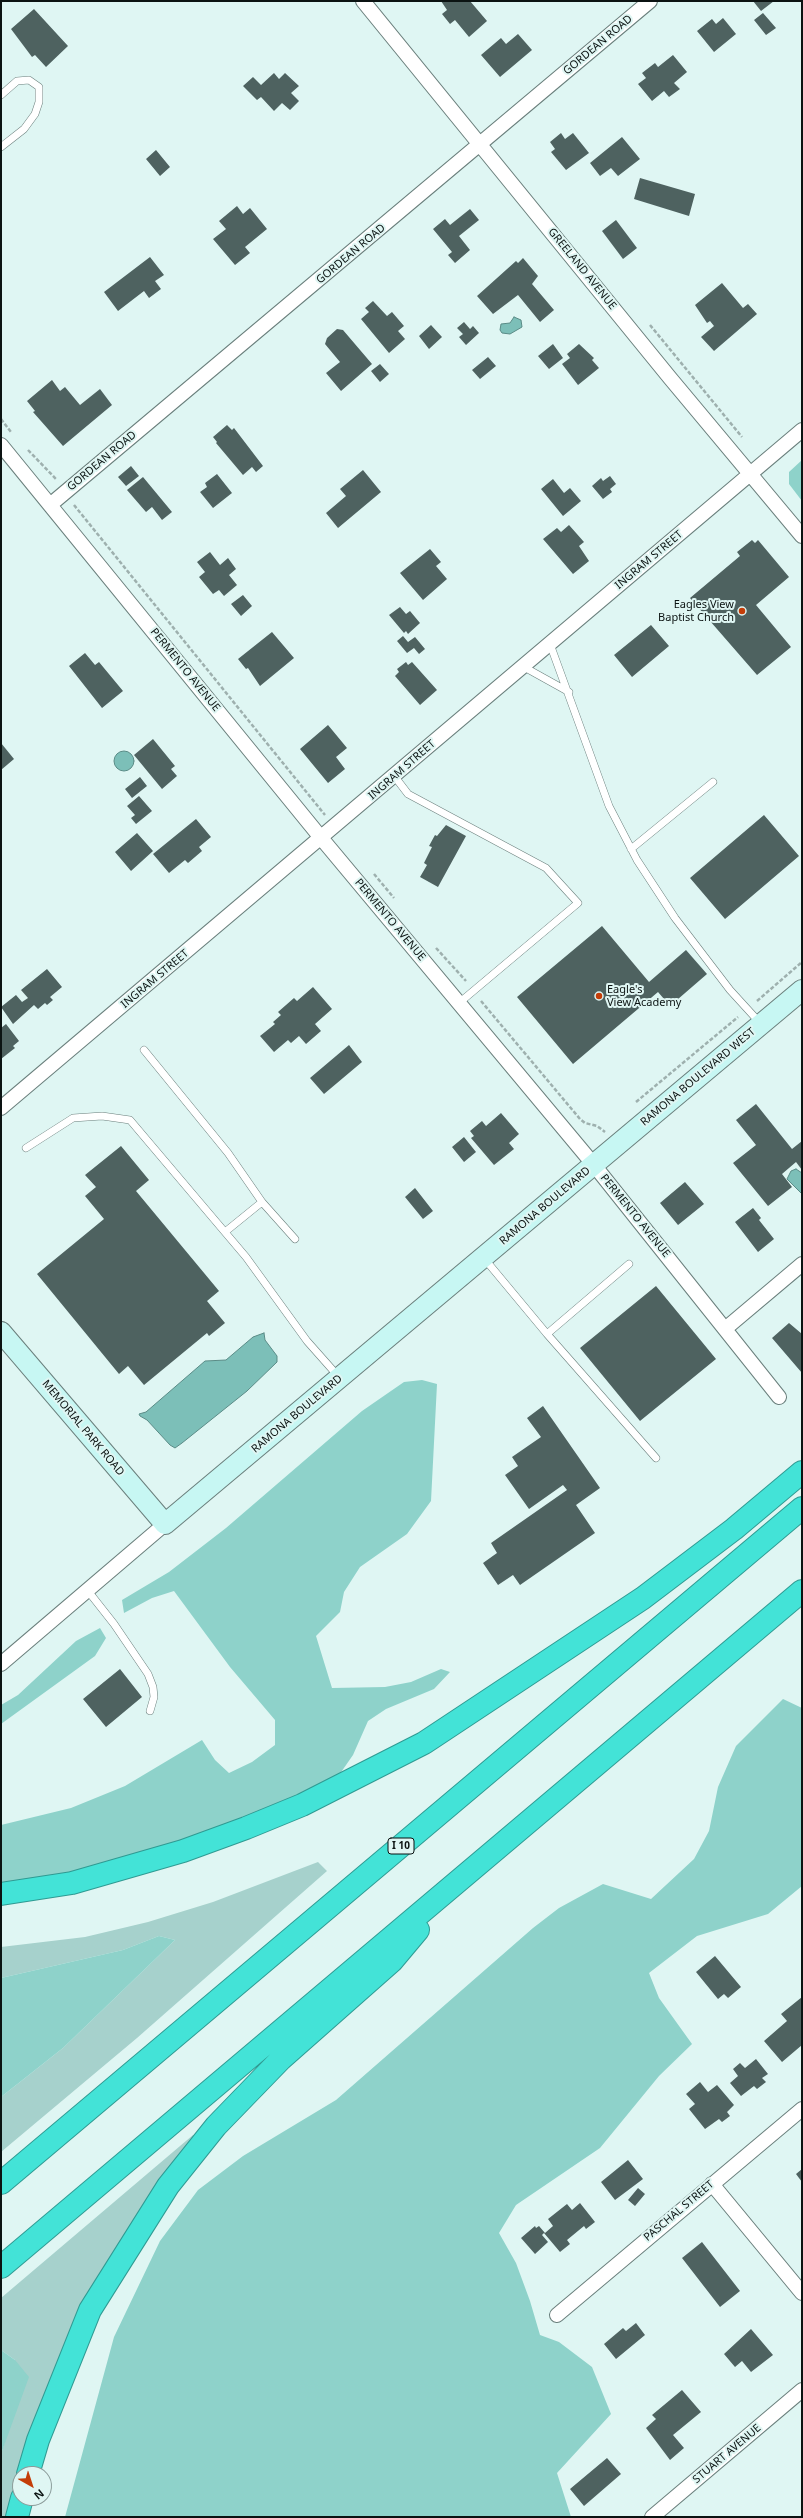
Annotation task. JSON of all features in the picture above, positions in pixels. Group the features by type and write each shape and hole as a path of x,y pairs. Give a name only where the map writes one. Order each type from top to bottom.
{"highway":[{"path":"1,1894 72,1883 183,1851 302,1806 424,1743 643,1598 734,1529 802,1472"},
{"name":"I 10","path":"1,2183 802,1508"},
{"path":"1,2267 802,1592"},
{"path":"30,2466 38,2440 90,2310 168,2186 216,2126 281,2059 392,1961 466,1876"},
{"path":"17,2517 20,2506"}],"street":[{"name":"GREELAND AVENUE","path":"363,1 802,536"},
{"name":"GORDEAN ROAD","path":"50,505 650,1"},
{"name":"INGRAM STREET","path":"1,1108 335,828 802,430"},
{"name":"PERMENTO AVENUE","path":"1,444 322,838 594,1165 779,1397"},
{"name":"RAMONA BOULEVARD WEST","path":"594,1165 802,990"},
{"name":"RAMONA BOULEVARD","path":"1,1664 165,1524 594,1165"},
{"path":"725,1329 802,1264"},
{"name":"MEMORIAL PARK ROAD","path":"1,1332 165,1524"},
{"name":"PASCHAL STREET","path":"557,2315 802,2109"},
{"path":"712,2184 802,2292"},
{"name":"STUART AVENUE","path":"652,2517 802,2390"}],"lane":[{"path":"1,95 16,81 28,80 39,87 39,102 35,114 24,129 1,147"},
{"path":"550,644 569,692 586,746 609,806 631,849 675,918 747,1009 761,1024"},
{"path":"524,667 569,692"},
{"path":"395,777 408,794 546,868 578,903 459,1003"},
{"path":"631,849 714,782"},
{"path":"144,1050 228,1153 262,1202 295,1239"},
{"path":"26,1148 73,1118 102,1116 130,1120 246,1258 306,1341 340,1378"},
{"path":"225,1232 262,1202"},
{"path":"483,1257 547,1334 656,1458"},
{"path":"547,1334 629,1264"},
{"path":"88,1590 114,1624 148,1674 153,1687 154,1697 150,1711"}],"path":[{"path":"647,322 743,438"},
{"path":"1,419 13,435"},
{"path":"24,447 56,479 64,493 335,828"},
{"path":"372,872 396,901"},
{"path":"431,943 474,991 585,1123 597,1126 607,1135 612,1130"},
{"path":"634,1105 802,962"}],"shaded area":[{"path":"514,317 521,320 522,327 510,334 502,333 500,330 501,324 510,323"},
{"path":"802,460 802,501 789,484 789,472"},
{"path":"120,751 128,751 134,757 134,765 128,771 120,771 114,765 114,757"},
{"path":"796,1169 802,1173 802,1194 787,1179 791,1171"},
{"path":"264,1333 265,1340 277,1356 277,1362 247,1391 175,1448 170,1445 147,1420 140,1416 139,1414 146,1412 205,1361 226,1360 253,1337"},
{"path":"422,1380 437,1384 431,1501 407,1534 360,1567 344,1592 340,1612 316,1636 332,1688 385,1687 411,1682 441,1669 450,1672 434,1689 386,1709 368,1721 353,1755 337,1778 285,1805 119,1864 1,1889 1,1825 71,1808 125,1786 202,1740 215,1760 229,1773 252,1762 275,1745 275,1720 230,1667 174,1591 152,1598 124,1613 122,1600 169,1572 226,1528 362,1411 404,1382"},
{"path":"100,1628 106,1638 95,1656 1,1724 1,1705 18,1695 76,1641"},
{"path":"783,1699 802,1708 802,1886 768,1914 697,1936 649,1973 659,1998 692,2044 659,2076 600,2148 516,2205 499,2233 516,2263 530,2301 540,2335 559,2342 592,2367 611,2414 557,2473 571,2517 65,2517 114,2337 160,2241 198,2190 243,2156 336,2100 533,1928 559,1908 603,1884 651,1899 694,1859 709,1831 718,1787 736,1746"},
{"path":"318,1862 327,1871 137,2038 1,2152 1,2097 63,2048 175,1940 159,1936 123,1950 1,1978 1,1947 85,1937 148,1922 213,1902"},
{"path":"159,1936 175,1940 63,2048 1,2097 1,1978 123,1950"},
{"path":"193,2135 196,2138 149,2204 27,2466 12,2466 12,2506 14,2506 11,2517 1,2517 1,2454 12,2419 15,2360 1,2350 1,2298"},
{"path":"1,2350 15,2360 29,2377 1,2454"}],"building":[{"path":"441,1 470,1 487,21 469,37 455,20 450,24 442,14 447,10"},
{"path":"753,1 774,1 761,11"},
{"path":"34,9 68,46 46,67 35,55 32,57 11,29"},
{"path":"763,13 776,28 766,35 754,20"},
{"path":"723,18 736,34 714,52 697,31 712,19 716,24"},
{"path":"518,34 532,50 500,77 481,55 501,38 506,44"},
{"path":"673,55 687,72 674,83 680,89 669,97 664,91 652,101 638,84 646,78 642,73 655,63 658,67"},
{"path":"274,73 279,79 285,73 299,86 291,93 299,101 290,110 282,103 274,111 261,97 257,100 243,86 253,77 261,85"},
{"path":"561,133 565,139 573,133 589,153 566,170 551,152 555,149 550,142"},
{"path":"622,137 640,159 618,176 611,168 600,176 590,163"},
{"path":"156,150 170,167 160,176 146,159"},
{"path":"640,178 695,194 689,216 634,199"},
{"path":"237,206 243,214 250,208 267,229 245,247 250,253 235,265 213,239 226,229 219,221"},
{"path":"470,209 479,220 459,236 470,250 455,263 448,255 452,252 433,229 445,219 450,225"},
{"path":"616,220 637,248 623,259 602,231"},
{"path":"150,257 164,275 155,281 161,289 149,298 144,291 118,311 104,292"},
{"path":"523,258 538,276 532,284 554,310 540,322 518,295 493,314 477,296 516,261 518,263"},
{"path":"722,283 743,308 748,304 757,314 714,351 701,337 714,326 710,321 707,323 695,305"},
{"path":"373,301 387,316 392,312 404,326 398,331 405,339 389,353 361,319 369,312 365,308"},
{"path":"464,322 470,329 473,326 479,333 466,345 459,337 463,334 457,328"},
{"path":"431,325 442,337 429,349 419,336"},
{"path":"337,329 343,330 372,364 341,391 326,373 340,362 325,344 327,338"},
{"path":"553,344 563,358 549,369 538,356"},
{"path":"579,344 594,358 592,360 599,368 578,385 562,364 570,358 567,354"},
{"path":"488,357 496,366 480,379 472,370"},
{"path":"380,364 389,374 380,382 371,371"},
{"path":"52,380 60,391 65,387 80,405 100,389 112,405 63,446 33,412 35,411 27,401"},
{"path":"227,425 232,430 234,428 263,466 256,472 252,467 243,475 216,443 217,442 213,437"},
{"path":"131,466 139,476 126,486 118,477"},
{"path":"363,470 381,492 338,528 326,513 346,496 340,489"},
{"path":"217,474 232,493 213,508 200,492 207,487 205,483"},
{"path":"610,476 616,484 610,489 612,492 603,499 592,486 601,478 603,481"},
{"path":"143,477 172,512 162,520 152,507 146,512 127,490"},
{"path":"553,479 564,493 570,488 581,501 563,516 541,489"},
{"path":"569,525 584,542 579,546 589,561 573,574 543,539 557,528 561,532"},
{"path":"752,540 755,543 758,540 789,577 756,605 791,647 757,675 690,598 740,556 737,552"},
{"path":"430,549 441,562 436,566 447,579 423,600 400,573"},
{"path":"210,552 220,565 228,558 236,569 229,575 237,585 224,596 219,590 213,594 199,577 205,572 197,562"},
{"path":"243,595 252,606 241,616 231,604"},
{"path":"400,607 406,614 410,611 420,623 408,634 406,631 404,633 389,615"},
{"path":"651,625 669,646 632,677 614,655"},
{"path":"272,632 294,658 260,686 248,668 246,669 238,659"},
{"path":"403,636 408,642 415,637 425,649 419,654 414,648 407,653 397,641"},
{"path":"85,653 95,665 99,662 123,691 102,708 69,666"},
{"path":"406,662 408,665 412,662 437,690 420,705 395,676 399,672 397,669"},
{"path":"328,725 347,748 336,757 345,769 328,783 300,749"},
{"path":"153,739 175,766 171,769 177,776 162,789 134,755"},
{"path":"1,743 14,759 1,770"},
{"path":"140,777 147,786 132,798 125,789"},
{"path":"139,796 152,811 136,824 131,818 135,815 127,806"},
{"path":"764,815 799,856 725,919 690,878"},
{"path":"196,819 211,837 199,847 202,851 188,863 185,860 169,873 153,854"},
{"path":"446,825 466,836 438,887 420,877 427,865 424,863 432,847 429,846 435,835 437,836"},
{"path":"137,833 153,851 131,871 115,852"},
{"name":"Eagle's View Academy","path":"602,926 649,982 686,950 707,974 670,1006 658,992 573,1064 517,997"},
{"path":"47,969 62,987 50,997 53,1000 47,1005 45,1003 38,1009 34,1005 13,1024 1,1007 16,995 22,1002 28,998 21,990"},
{"path":"313,987 332,1009 315,1024 321,1031 306,1044 299,1036 291,1043 288,1040 274,1052 260,1036 275,1024 273,1022 281,1015 278,1012 294,998 297,1001"},
{"path":"6,1024 19,1041 13,1046 15,1048 1,1059 1,1028"},
{"path":"349,1045 362,1062 324,1094 310,1078"},
{"path":"756,1104 792,1149 802,1141 802,1170 796,1162 782,1174 792,1187 768,1206 733,1163 756,1145 736,1120"},
{"path":"501,1113 519,1134 509,1143 514,1149 494,1165 471,1138 474,1136 470,1131 482,1121 486,1126"},
{"path":"464,1137 476,1152 464,1162 452,1147"},
{"path":"121,1146 149,1180 136,1191 219,1291 207,1301 225,1323 209,1336 207,1333 144,1385 128,1366 119,1374 37,1274 104,1219 85,1196 96,1187 85,1175"},
{"path":"685,1182 704,1204 678,1225 660,1203"},
{"path":"415,1188 433,1211 423,1219 405,1197"},
{"path":"753,1208 761,1218 759,1220 774,1239 758,1252 735,1222"},
{"path":"656,1286 716,1359 640,1421 580,1348"},
{"path":"789,1323 802,1334 802,1373 772,1338"},
{"path":"543,1406 600,1488 576,1505 595,1533 520,1585 513,1575 498,1585 483,1563 497,1553 491,1543 567,1490 563,1485 529,1509 505,1475 518,1466 512,1457 541,1437 527,1418"},
{"path":"120,1669 142,1697 106,1727 83,1699"},
{"path":"715,1956 741,1987 728,1998 724,1994 718,1999 696,1972"},
{"path":"802,1997 802,2045 782,2062 764,2041 787,2021 781,2014"},
{"path":"756,2059 768,2074 762,2078 766,2082 757,2089 754,2086 741,2096 730,2083 738,2076 733,2069 740,2063 745,2068"},
{"path":"700,2082 708,2092 717,2085 734,2105 727,2112 730,2116 722,2122 719,2119 705,2129 689,2109 695,2104 686,2094"},
{"path":"628,2160 643,2179 615,2200 601,2182"},
{"path":"802,2169 802,2182 796,2174"},
{"path":"638,2188 645,2194 635,2206 628,2200"},
{"path":"580,2203 595,2222 586,2229 584,2226 567,2240 570,2244 560,2252 544,2233 542,2235 548,2242 535,2254 521,2238 535,2226 536,2228 539,2226 545,2233 553,2226 548,2219 567,2204 572,2210"},
{"path":"702,2242 740,2291 720,2307 682,2258"},
{"path":"636,2323 645,2335 616,2359 604,2344 623,2328 626,2331"},
{"path":"751,2329 773,2355 751,2372 742,2361 735,2367 724,2354"},
{"path":"682,2390 701,2412 673,2435 684,2448 670,2460 646,2428 656,2419 652,2415"},
{"path":"607,2458 621,2474 584,2506 570,2489"}],"place":[{"name":"Eagles View Baptist Church","path":"742,611"},
{"name":"Eagle's View Academy","path":"599,996"}]}
